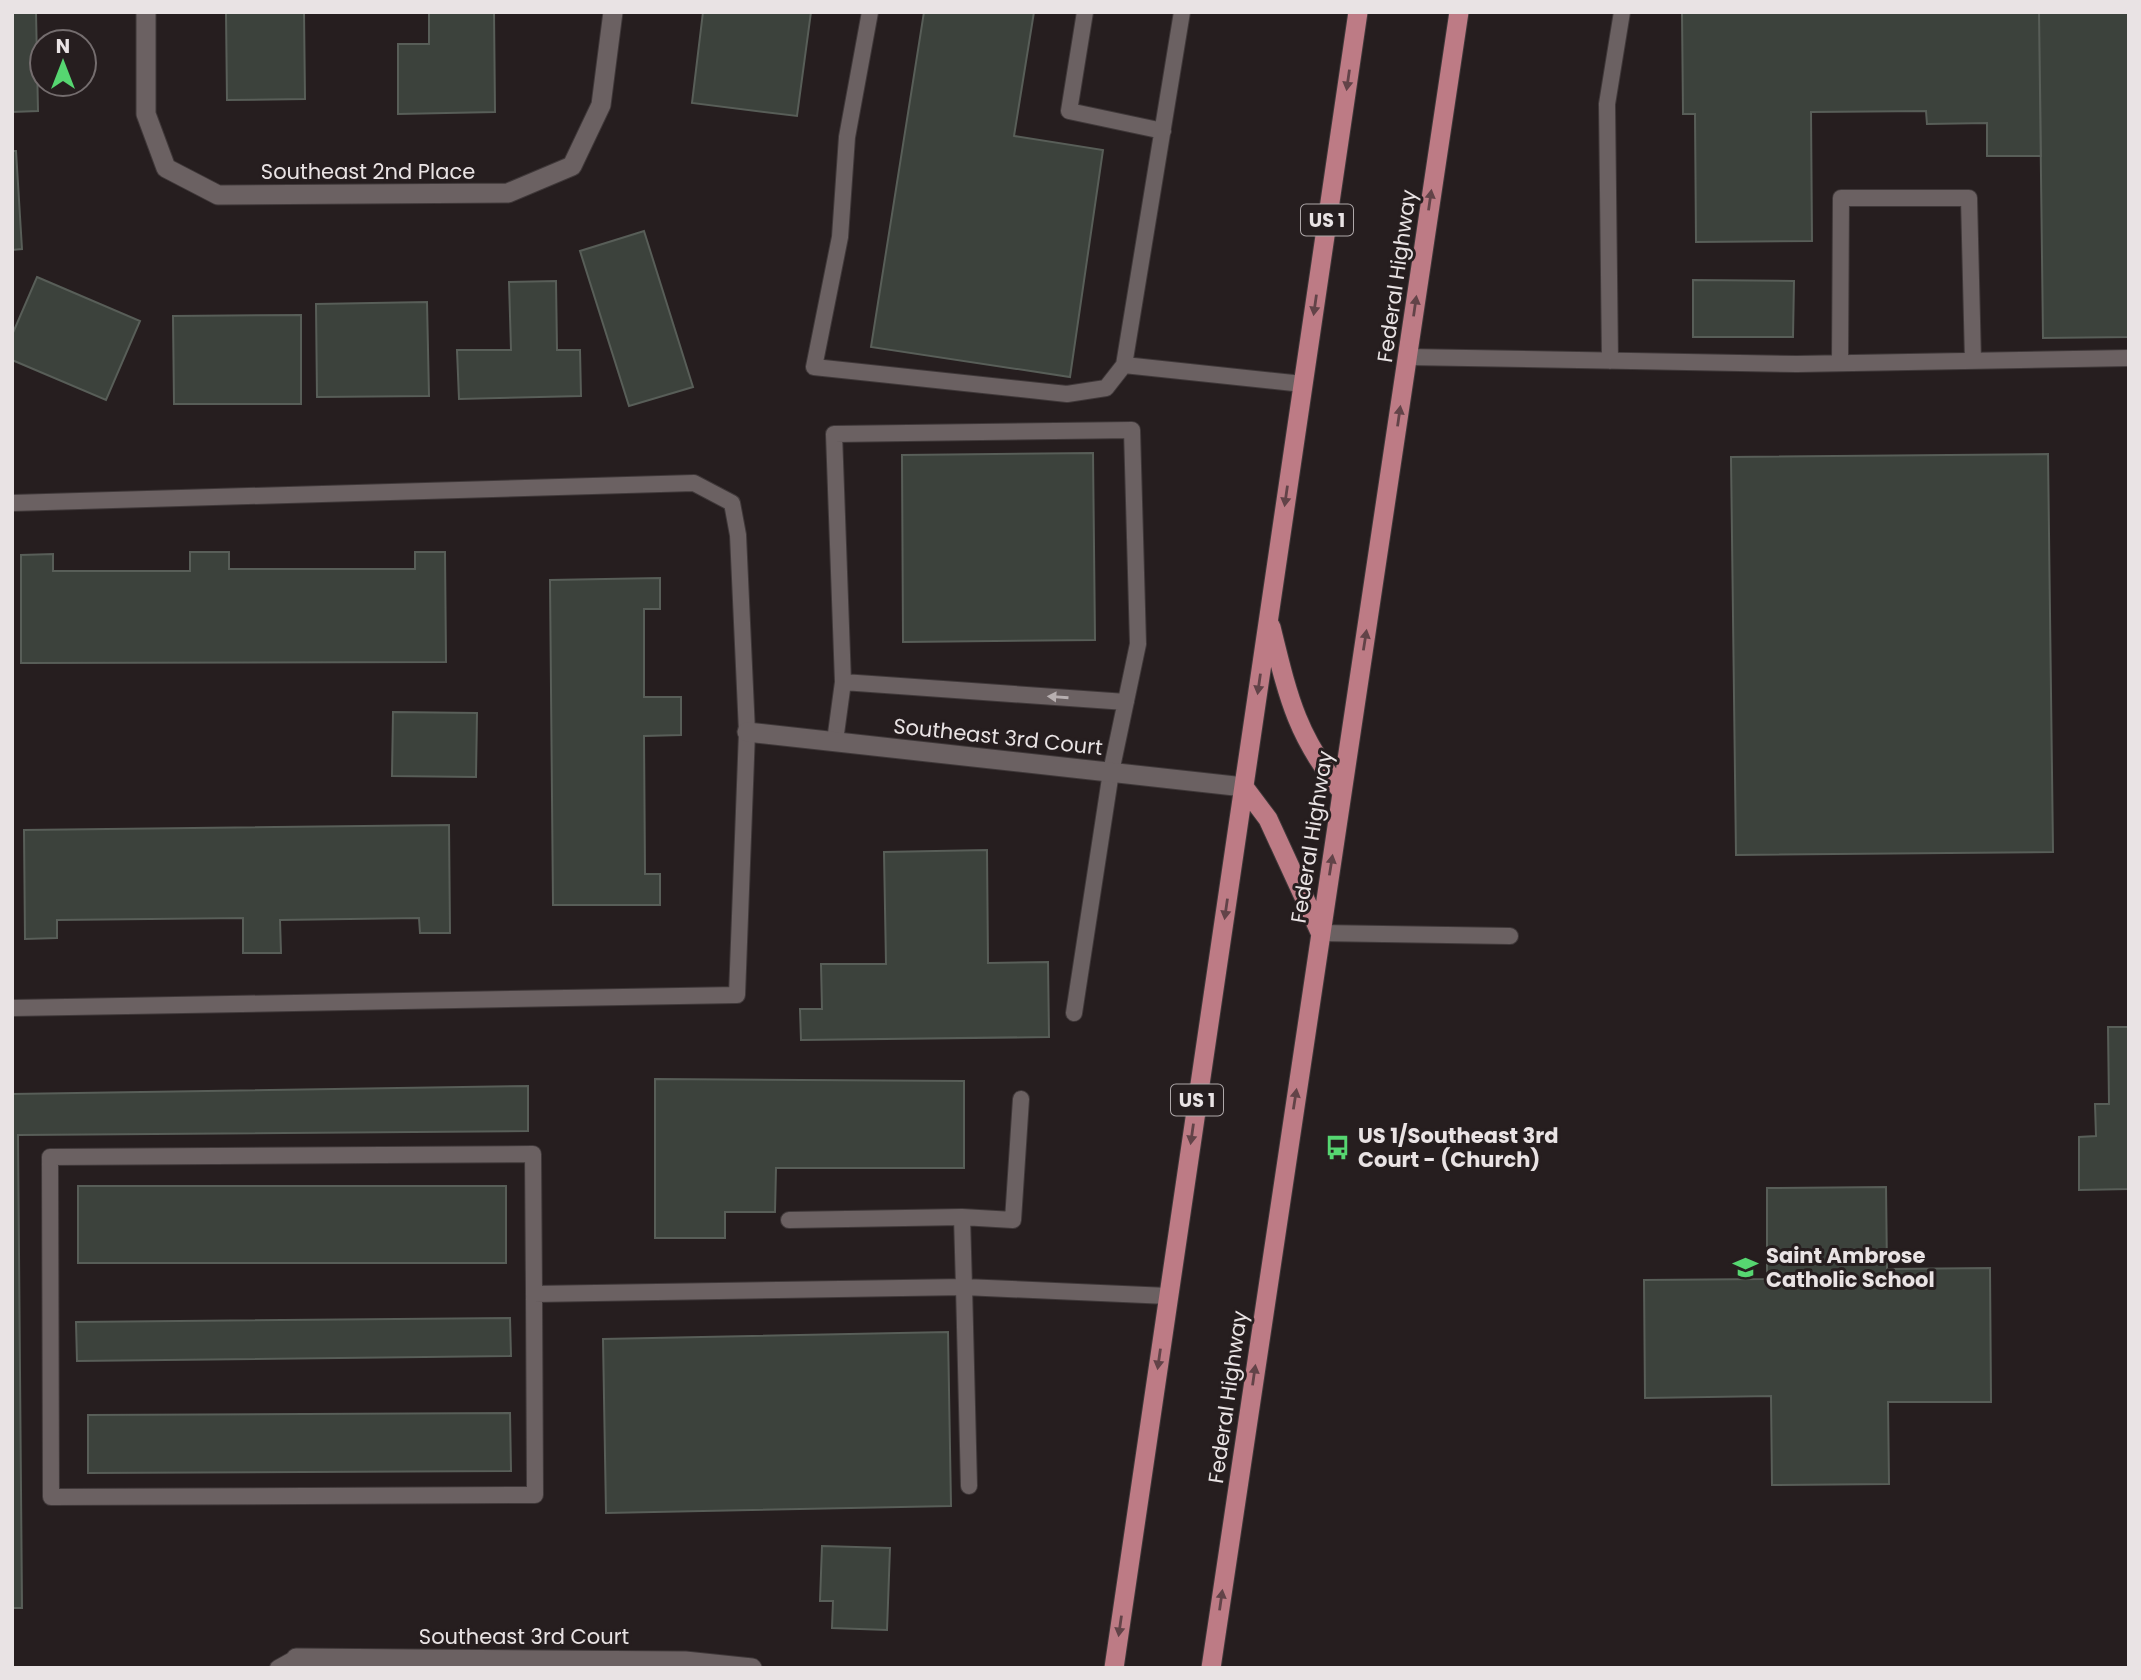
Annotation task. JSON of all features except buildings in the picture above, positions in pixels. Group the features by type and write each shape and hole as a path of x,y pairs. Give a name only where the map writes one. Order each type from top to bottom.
{"main road":[{"name":"US 1","path":"1114,1668 1357,12"},
{"name":"Federal Highway","path":"1210,1668 1458,12"},
{"path":"1268,616 1291,708 1315,759 1342,792"},
{"path":"1244,787 1268,818 1320,933"}],"street":[{"name":"Southeast 2nd Place","path":"146,12 146,114 166,168 218,195 508,193 572,166 601,104 612,12"},
{"name":"Southeast 3rd Court","path":"747,732 1244,787"},
{"name":"Southeast 3rd Court","path":"296,1658 685,1661 740,1667"}],"lane":[{"path":"870,12 847,137 840,237 814,367 1067,394 1106,388 1124,365 1182,12"},
{"path":"1085,12 1069,111 1163,131"},
{"path":"1610,361 1607,104 1622,12"},
{"path":"1840,363 1841,198 1969,198 1973,361"},
{"path":"1408,357 1840,363 2129,358"},
{"path":"1124,365 1303,384"},
{"path":"835,741 843,682 834,434 1132,430 1138,644 1111,772 1074,1013"},
{"path":"12,503 694,483 732,503 738,535 747,732 737,995 12,1008"},
{"path":"843,682 1126,702"},
{"path":"1320,933 1510,936"},
{"path":"789,1220 962,1217 1013,1220 1021,1099"},
{"path":"533,1154 534,1294 535,1495 51,1497 50,1157 533,1154"},
{"path":"962,1217 969,1486"},
{"path":"534,1294 964,1287 1168,1296"},
{"path":"278,1668 296,1658"}],"place":[{"name":"US 1/Southeast 3rd Court - (Church)","path":"1338,1148"},
{"name":"Saint Ambrose Catholic School","path":"1746,1268"}]}
